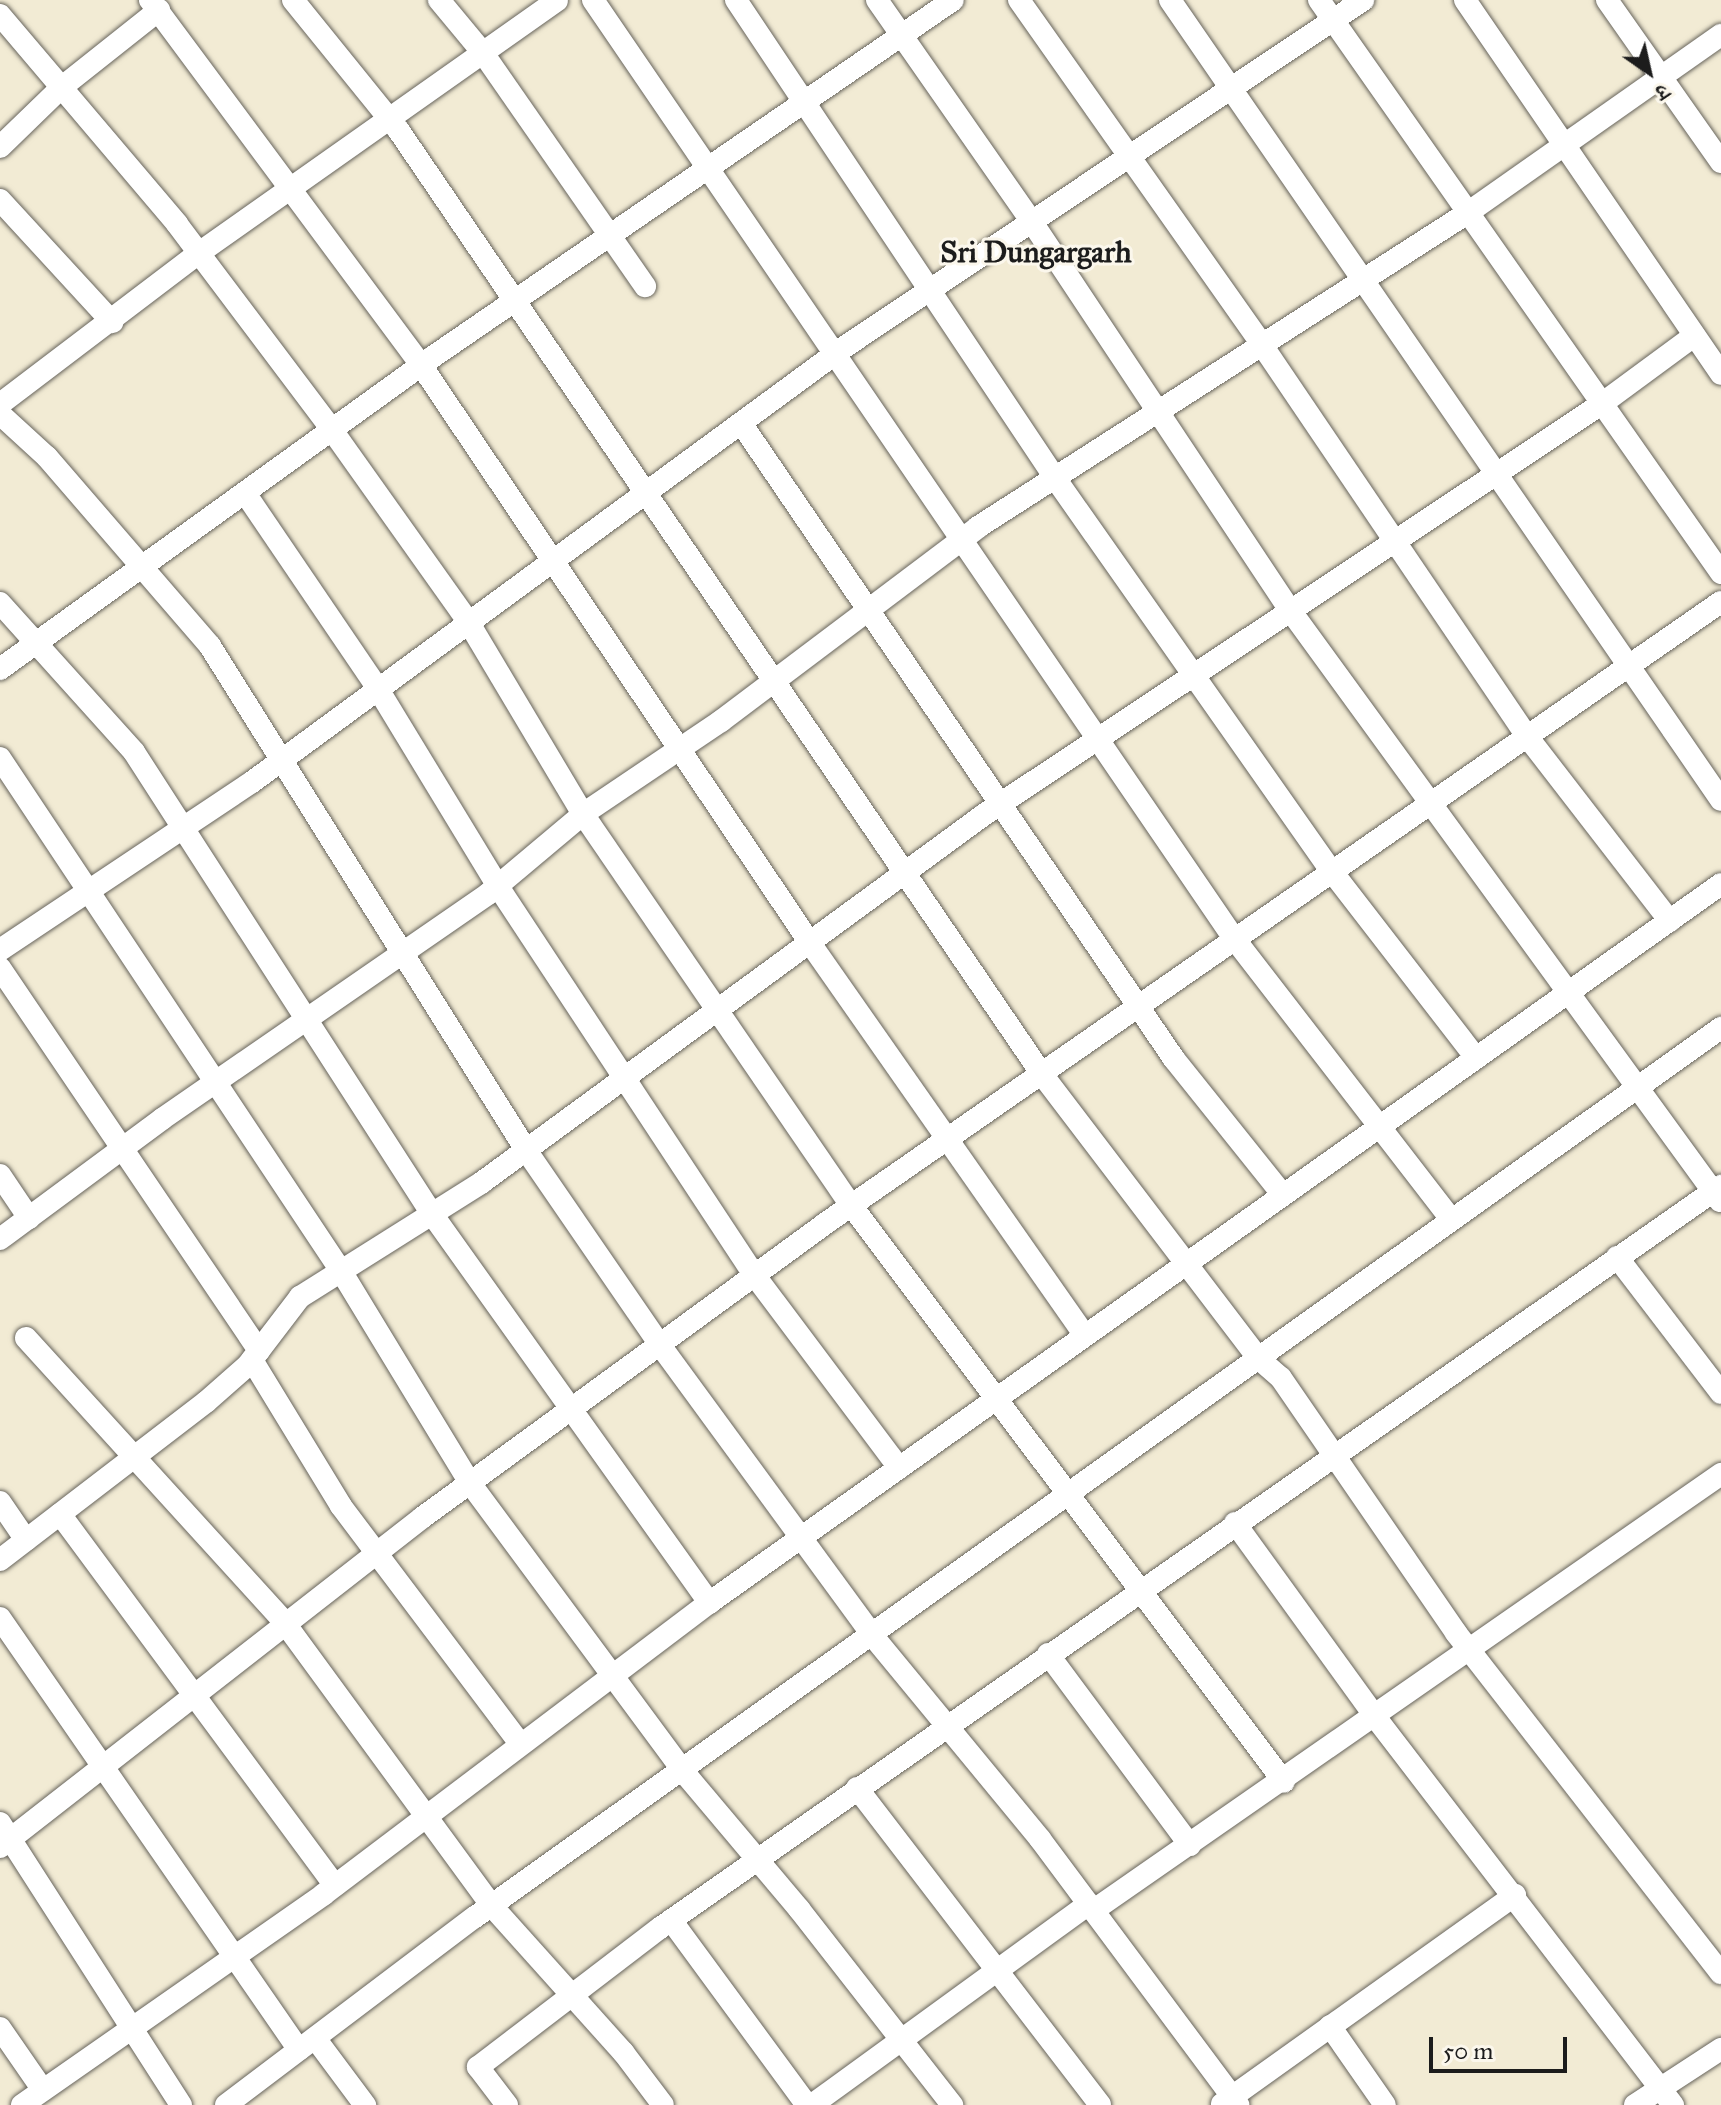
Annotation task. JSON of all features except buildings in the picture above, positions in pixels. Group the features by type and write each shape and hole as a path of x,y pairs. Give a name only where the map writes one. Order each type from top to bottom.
{"street":[{"path":"293,0 389,119 647,492 901,875 1041,1073 1258,1358 1281,1378 1470,1651 1721,1973"},
{"path":"439,0 483,53 645,286"},
{"path":"0,404 199,253 557,0"},
{"path":"593,0 711,166 959,541 1233,937 1382,1124 1451,1219"},
{"path":"736,0 805,98 1055,478 1330,869 1476,1058"},
{"path":"507,2105 478,2067 671,1920 1141,1587 1617,1257 1718,1193 1290,610 1032,222 877,0"},
{"path":"0,669 141,564 421,365 613,236 805,98 953,0"},
{"path":"1019,0 1127,158 1262,345 1391,541 1526,735 1670,921"},
{"path":"1170,0 1493,474 1721,800"},
{"path":"1319,0 1600,405 1721,573"},
{"path":"0,950 283,760 835,354 1363,0"},
{"path":"1465,0 1721,374"},
{"path":"1607,0 1721,162"},
{"path":"0,147 154,5 292,187 421,365 810,943 1084,1335"},
{"path":"0,15 199,253 332,430 469,623 583,814 716,1013 851,1205 1066,1495 1141,1587 1284,1782"},
{"path":"0,1239 214,1083 497,885 583,814 680,749 959,541 1469,212 1721,35"},
{"path":"0,200 112,322"},
{"path":"0,1560 137,1456 255,1355 300,1297 526,1150 622,1077 716,1013 998,806 1391,541 1600,405 1694,336"},
{"path":"0,414 47,457 210,646 526,1150 660,1345 872,1635 1091,1907 1230,2102 1330,2026 1515,1895"},
{"path":"741,423 865,612 1137,1005 1282,1194"},
{"path":"245,493 378,689 497,885 755,1276 899,1468"},
{"path":"181,2105 133,2027 4,1836 103,1766 378,1551 851,1205 1330,869 1721,602"},
{"path":"0,603 134,752 186,827 432,1214 569,1412 709,1603"},
{"path":"0,758 341,1271 470,1483 682,1770 903,2038 952,2105"},
{"path":"22,2105 335,1885 519,1742 709,1603 1721,884"},
{"path":"0,968 255,1355 341,1506 378,1551 519,1742"},
{"path":"226,2105 491,1905 1721,1028"},
{"path":"0,1175 29,1218"},
{"path":"1617,1257 1721,1393"},
{"path":"26,1338 137,1456 284,1622 491,1905 572,1995 663,2105"},
{"path":"671,1920 810,2105 996,1971 1284,1782 1721,1474"},
{"path":"0,1502 26,1540"},
{"path":"60,1514 190,1696 335,1885"},
{"path":"1235,1523 1376,1718 1515,1895 1667,2098"},
{"path":"0,1618 232,1958 365,2105"},
{"path":"1048,1654 1190,1845"},
{"path":"857,1788 996,1971 1043,2024 1100,2105"},
{"path":"1330,2026 1385,2105"},
{"path":"0,2028 43,2090"},
{"path":"1635,2105 1667,2098 1721,2049"}],"district":[{"name":"Sri Dungargarh","path":"1036,252"}]}
